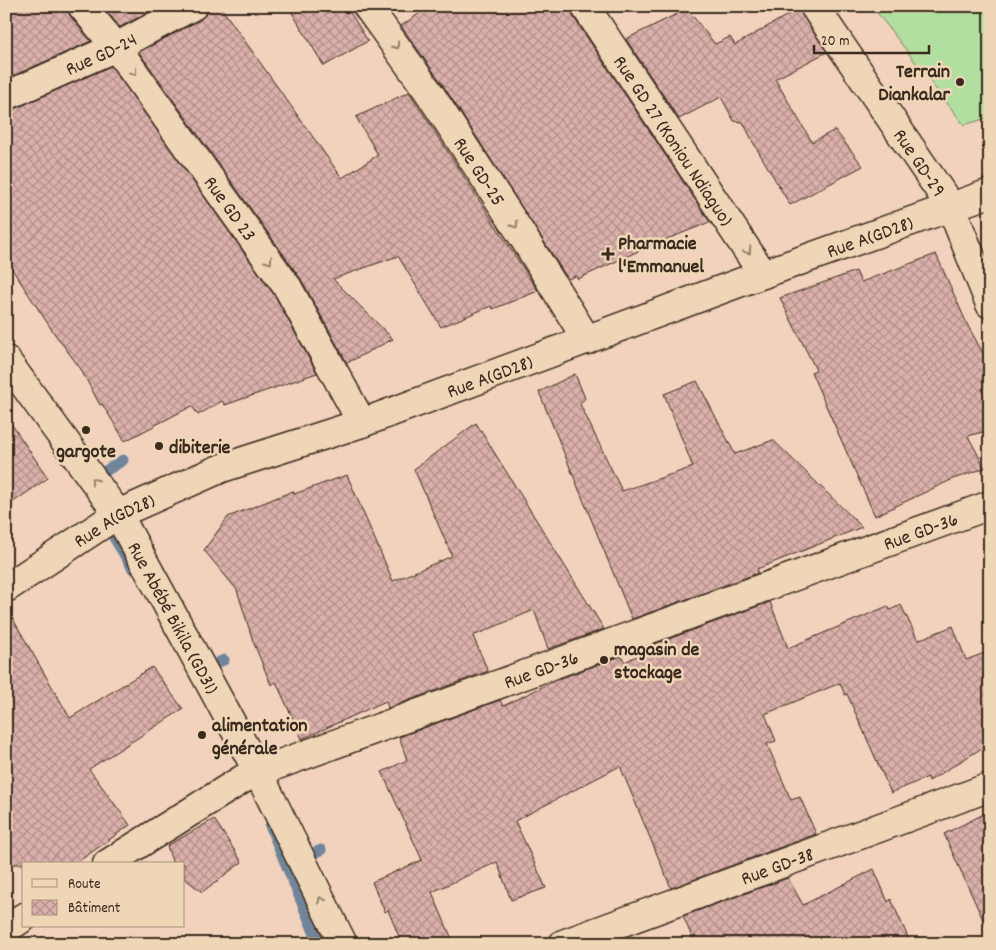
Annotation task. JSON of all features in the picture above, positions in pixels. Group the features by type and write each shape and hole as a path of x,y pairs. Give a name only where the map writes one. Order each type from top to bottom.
{"street":[{"name":"Rue GD 23","path":"82,6 116,47 288,288 362,423"},
{"name":"Rue GD-24","path":"6,96 116,47 193,6"},
{"name":"Rue GD-25","path":"367,6 428,91 520,232 587,340"},
{"name":"Rue GD 27 (Koniou Ndiaguo)","path":"585,6 763,274"},
{"name":"Rue GD-29","path":"814,6 951,207 990,304"},
{"name":"Rue A(GD28)","path":"6,588 118,514 222,468 362,423 763,274 990,193"},
{"name":"Rue Abébé Bikila (GD31)","path":"6,360 118,514 258,772 343,944"},
{"name":"Rue GD-36","path":"110,862 243,779 258,772 990,505"},
{"name":"Rue GD-38","path":"563,944 990,787"},
{"path":"6,929 22,918"}],"green space":[{"name":"Terrain Diankalar","path":"872,6 990,6 990,117 964,125"}],"building":[{"path":"6,6 67,6 70,16 91,41 6,79"},
{"path":"102,6 159,6 120,27"},
{"path":"209,6 220,6 342,178 378,155 356,117 409,92 538,291 493,309 491,306 441,327 398,256 333,279 393,339 347,363 301,279 139,52 200,20 206,14"},
{"path":"288,6 346,6 368,41 324,66"},
{"path":"430,6 569,6 572,15 710,222 645,248 578,279 576,276 568,279 441,82 401,26"},
{"path":"687,9 715,44 730,37 735,45 798,9 827,52 775,79 812,142 835,130 863,166 790,205 743,122 734,121 721,97 679,119 626,39"},
{"path":"111,66 275,296 317,373 225,405 222,401 198,415 192,406 125,441 102,404 100,405 80,368 54,333 6,260 6,111"},
{"path":"936,254 967,324 990,366 990,430 968,436 985,468 953,479 875,516 811,372 816,370 780,298 856,271 861,282"},
{"path":"575,374 585,398 580,404 622,491 693,467 664,394 697,381 735,454 773,440 862,527 757,569 758,573 632,619 539,392"},
{"path":"6,416 48,478 6,507"},
{"path":"476,423 604,629 548,649 534,610 473,636 488,671 388,708 386,701 302,739 276,682 271,685 253,641 237,590 204,550 228,517 293,491 294,494 347,475 393,581 452,556 414,469"},
{"path":"770,602 788,648 888,606 890,610 901,605 918,640 953,626 966,660 990,651 990,743 929,781 928,777 891,793 847,694 845,695 840,683 765,714 776,741 767,744 791,800 800,797 816,834 671,888 620,766 515,821 546,888 511,900 497,862 432,892 454,944 402,944 388,910 385,912 372,882 422,860 382,772 407,760 399,737 500,700 503,706 554,681 621,656 625,662 646,651 644,648"},
{"path":"6,607 70,718 152,667 183,709 89,769 130,825 78,862 22,862 22,864 6,864"},
{"path":"990,811 990,935 944,834"},
{"path":"214,819 242,862 202,892 185,879 185,862 172,862 167,846"},
{"path":"874,869 888,902 891,899 911,944 695,944 683,916 788,878 803,905"}],"waterway":[{"path":"91,480 123,460"},
{"path":"104,521 133,569"},
{"path":"219,662 224,660"},
{"path":"270,826 319,944"},
{"path":"299,859 321,850"}],"place":[{"name":"Terrain Diankalar","path":"960,82"},
{"name":"Pharmacie l'Emmanuel","path":"608,254"},
{"name":"gargote","path":"86,430"},
{"name":"dibiterie","path":"159,446"},
{"name":"magasin de stockage","path":"604,660"},
{"name":"alimentation générale","path":"202,735"}]}
